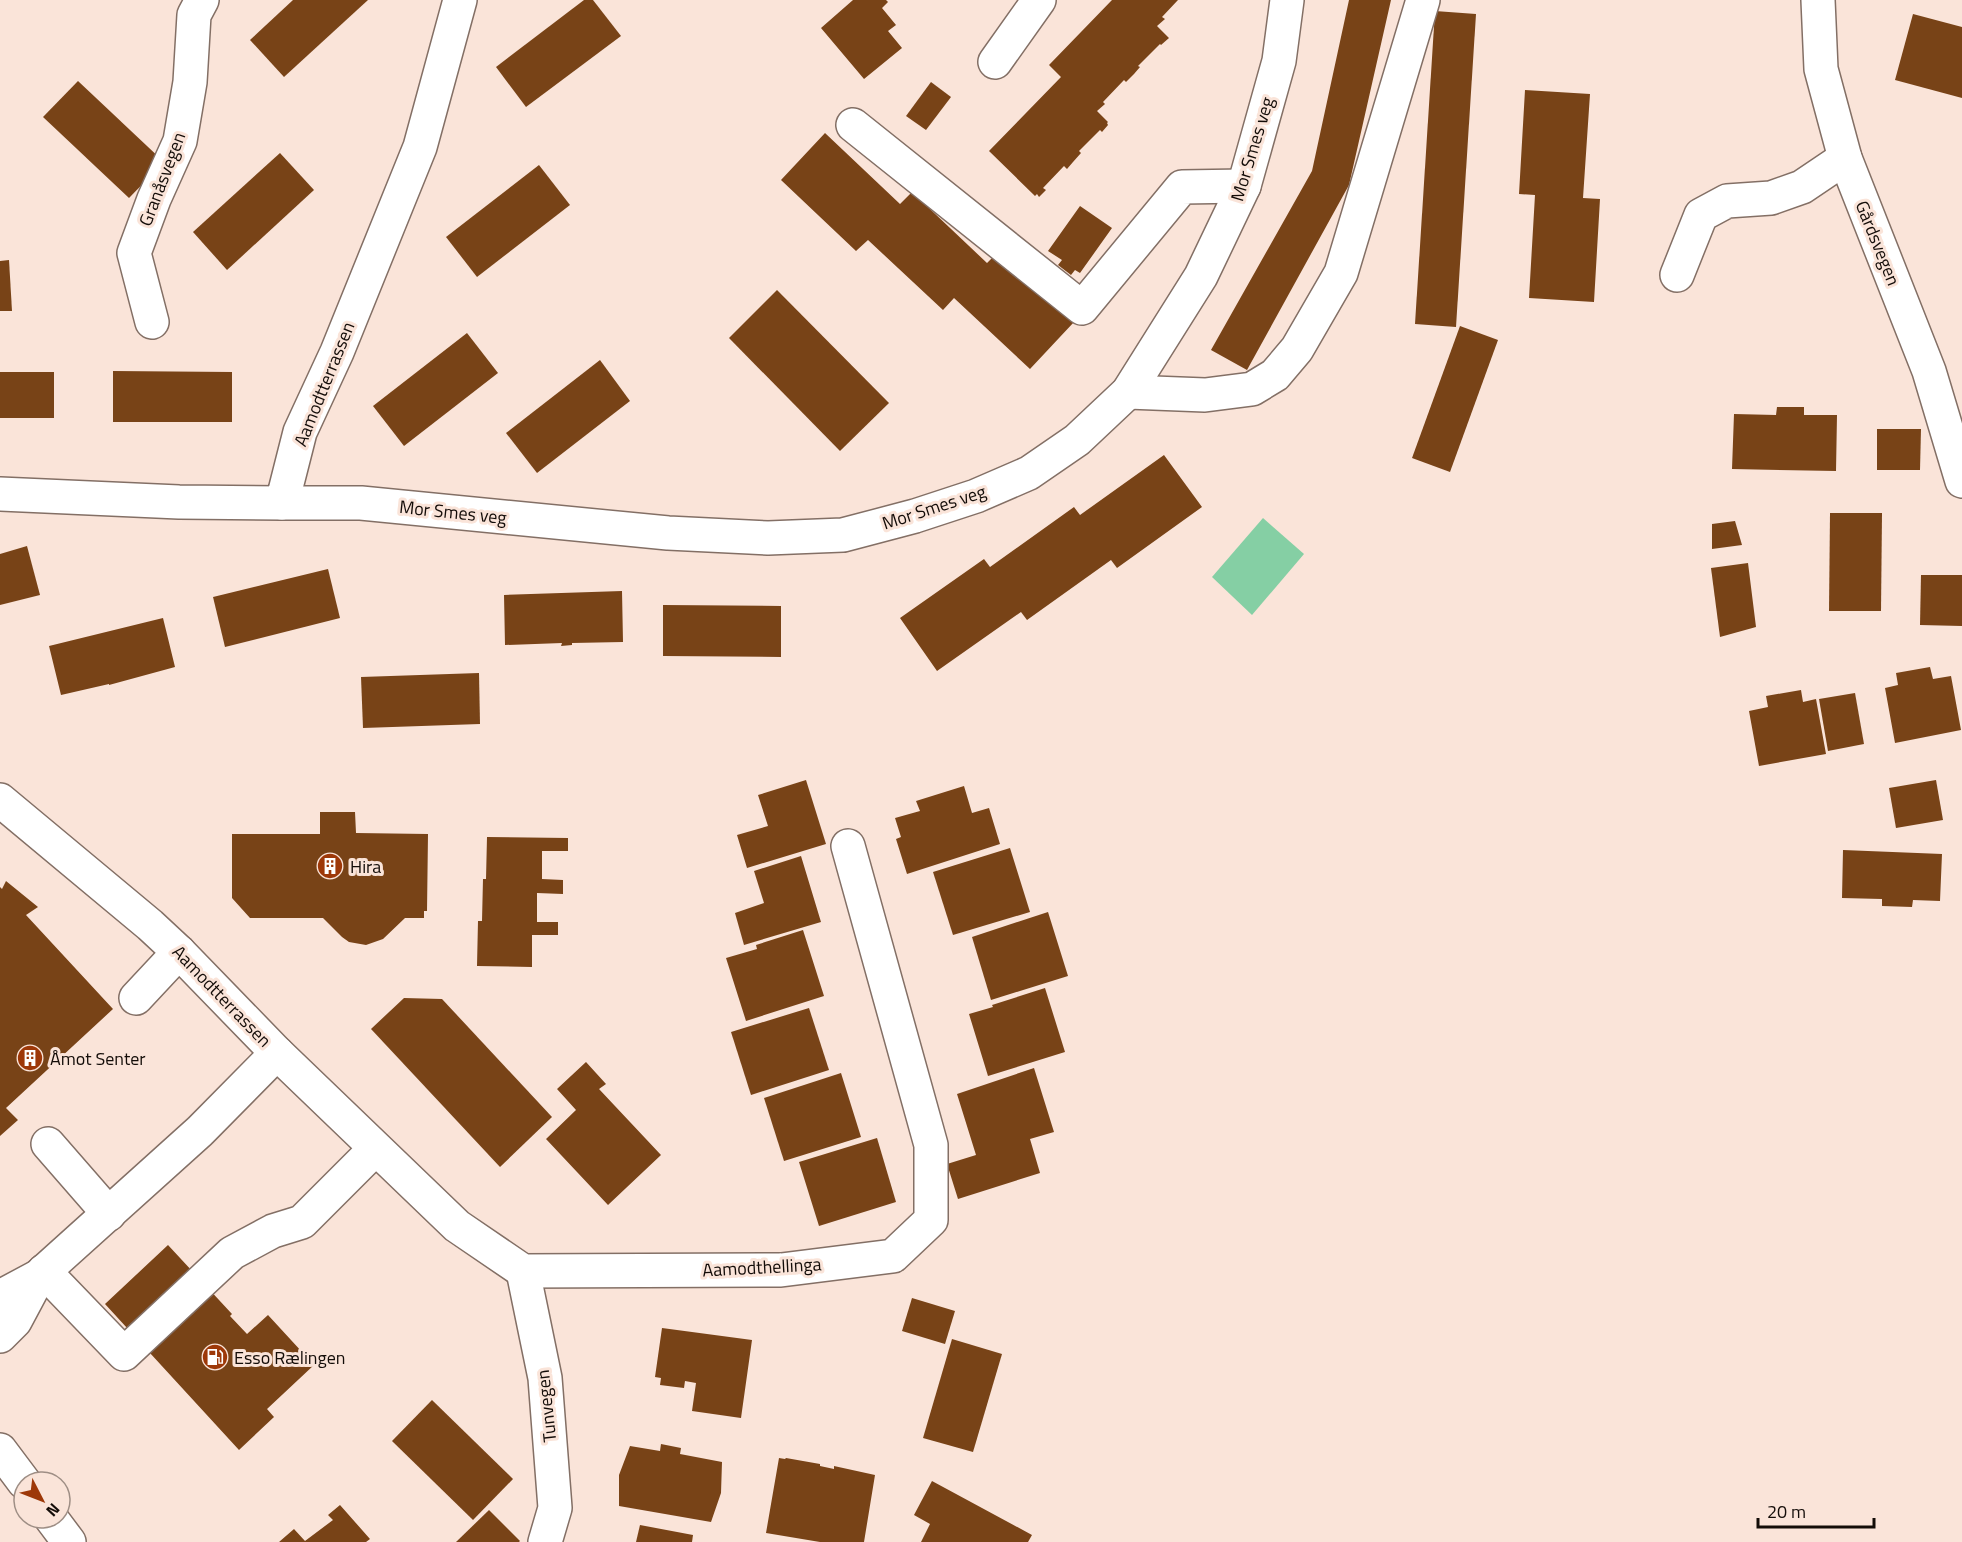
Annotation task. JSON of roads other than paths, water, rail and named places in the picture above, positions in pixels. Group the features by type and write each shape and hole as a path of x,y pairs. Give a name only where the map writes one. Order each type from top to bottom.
{"street":[{"name":"Aamodtterrassen","path":"282,503 300,432 337,352 420,147 460,0"},
{"path":"994,62 1039,0"},
{"name":"Mor Smes veg","path":"282,503 361,503 668,533 768,538 843,535 915,516 976,496 1029,472 1077,440 1128,392 1201,276 1244,186 1279,61 1287,0"},
{"path":"1128,392 1205,395 1252,389 1275,375 1297,349 1341,273 1423,0"},
{"name":"Gårdsvegen","path":"1818,0 1821,69 1845,158 1929,371 1962,480"},
{"name":"Granåsvegen","path":"152,322 134,254 154,199 180,141 190,82 191,5"},
{"path":"853,125 1082,308 1182,187 1244,186"},
{"path":"1677,275 1701,215 1727,201 1771,198 1802,188 1845,158"},
{"path":"0,494 179,502 282,503"},
{"name":"Aamodtterrassen","path":"0,800 150,925 277,1053 200,1131 109,1214 42,1273 0,1297"},
{"name":"Aamodthellinga","path":"523,1271 781,1270 893,1256 931,1220 931,1145 848,846"},
{"path":"136,998 179,952"},
{"path":"277,1053 457,1226 523,1271"},
{"path":"48,1144 109,1214"},
{"path":"42,1273 124,1354 232,1253 273,1231 302,1222 375,1149"},
{"name":"Tunvegen","path":"523,1271 545,1378 555,1508 545,1542"},
{"name":"Aamodtterrassen","path":"0,1336 15,1321 42,1273"},
{"path":"0,1450 15,1470"}],"place":[{"name":"Hira","path":"330,866"},
{"name":"Åmot Senter","path":"30,1058"},
{"name":"Esso Rælingen","path":"215,1357"}]}
